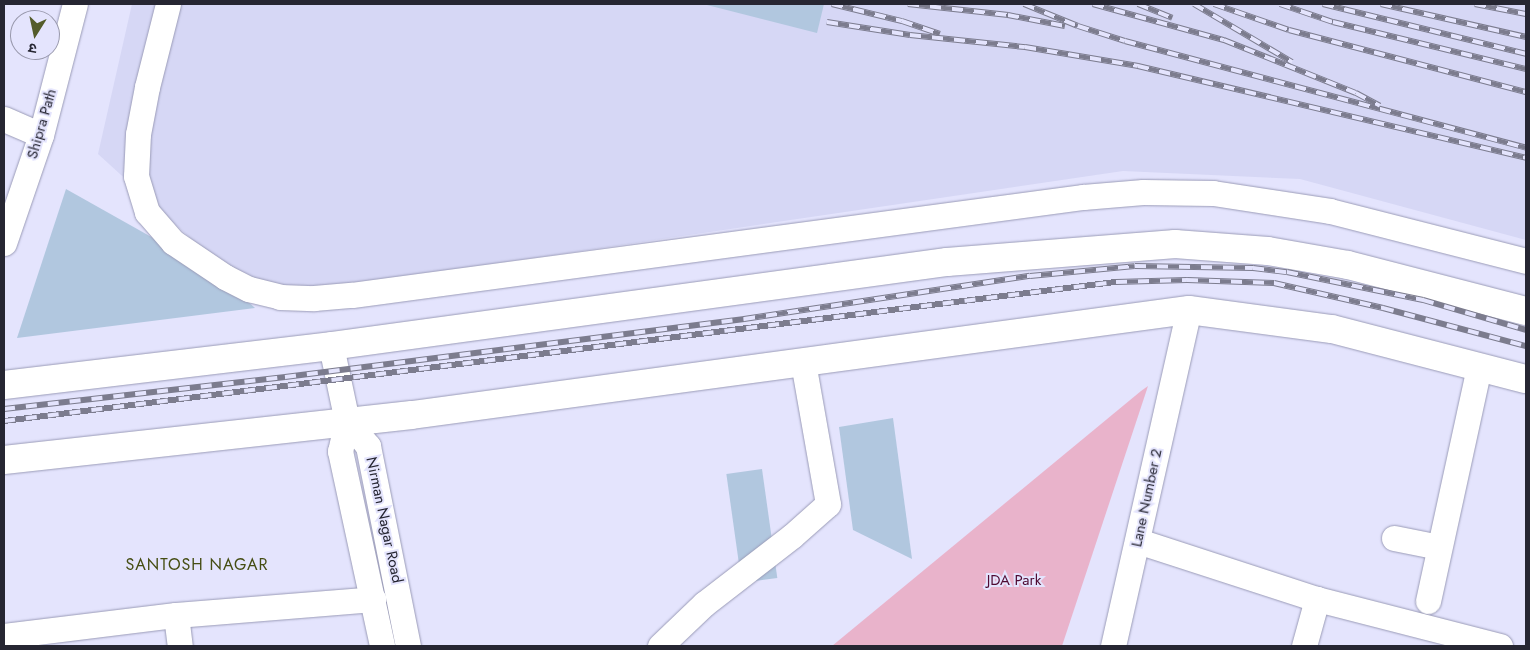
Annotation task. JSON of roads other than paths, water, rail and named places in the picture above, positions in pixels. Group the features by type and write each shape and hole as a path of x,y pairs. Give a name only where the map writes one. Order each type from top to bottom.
{"main road":[{"path":"4,385 331,346 947,262 1175,244 1268,251 1348,265 1526,311"},
{"path":"4,460 412,415 1189,310 1332,329 1526,379"}],"street":[{"name":"Shipra Path","path":"4,243 41,134 75,4"},
{"path":"168,4 147,86 138,134 136,176 147,212 172,242 225,276 249,289 280,297 314,298 352,295 1083,197 1143,192 1213,193 1330,211 1526,260"},
{"path":"4,119 41,134"},
{"name":"Lane Number 2","path":"1113,646 1189,310"},
{"path":"331,346 347,421"},
{"path":"660,646 704,604 792,536 828,504 803,362"},
{"path":"1428,601 1479,367"},
{"name":"Nirman Nagar Road","path":"347,421 340,451 382,646"},
{"name":"Nirman Nagar Road","path":"347,421 368,446 400,596 408,646"},
{"path":"1394,538 1439,547"},
{"path":"1138,541 1317,599 1469,642 1500,646"},
{"path":"4,636 176,615 373,599"},
{"path":"1304,646 1317,599"},
{"path":"176,615 180,646"}],"railway":[{"path":"832,4 902,21 940,34"},
{"path":"908,4 1008,15 1065,26"},
{"path":"1024,4 1078,26 1125,41 1526,148"},
{"path":"1093,4 1224,40 1356,93 1380,106"},
{"path":"1138,4 1172,18"},
{"path":"1194,4 1292,62"},
{"path":"1214,4 1289,30 1526,92"},
{"path":"1280,4 1333,22 1526,69"},
{"path":"1323,4 1526,54"},
{"path":"1381,4 1526,37"},
{"path":"1475,4 1526,14"},
{"path":"827,22 910,35 1025,47 1138,66 1526,158"},
{"path":"4,409 285,377 744,319 1030,276 1135,266 1253,268 1287,272 1423,300 1526,330"},
{"path":"4,421 1116,282 1187,280 1274,283 1383,308 1526,346"}],"district":[{"name":"SANTOSH NAGAR","path":"197,565"}],"park label":[{"name":"JDA Park","path":"1014,581"}]}
